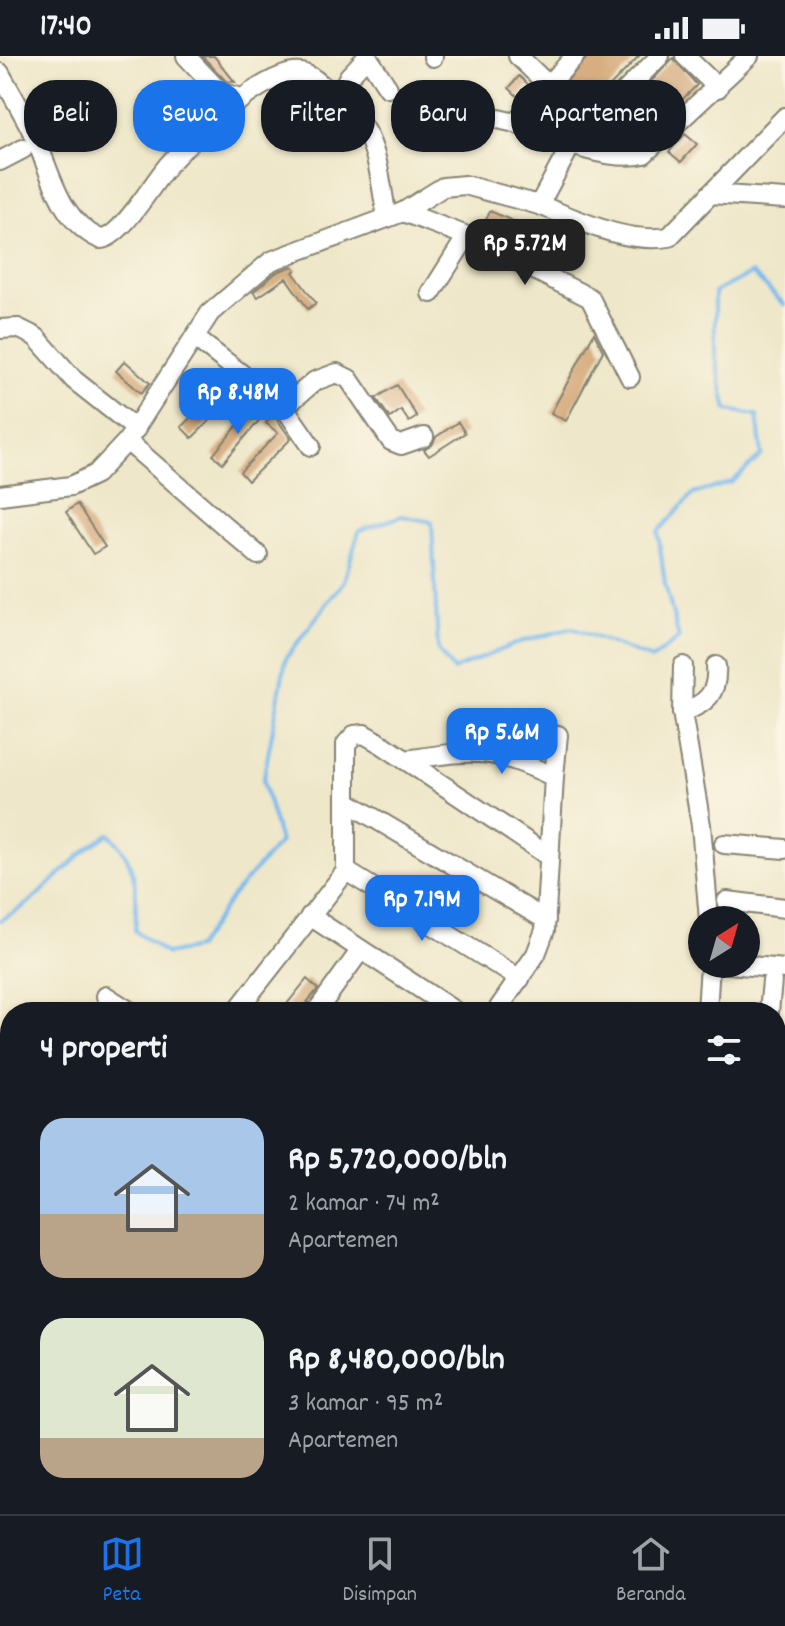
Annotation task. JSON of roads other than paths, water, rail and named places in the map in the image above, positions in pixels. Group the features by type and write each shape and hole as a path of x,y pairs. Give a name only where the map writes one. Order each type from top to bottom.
{"street":[{"path":"186,56 209,80"},
{"path":"347,80 368,56 388,88"},
{"path":"518,56 543,80"},
{"path":"551,80 575,56"},
{"path":"636,80 660,56"},
{"path":"685,56 718,88"},
{"path":"686,117 749,56"},
{"path":"245,95 259,85 303,65 319,80"},
{"path":"0,73 36,140 65,209 79,225 100,239 115,233 182,152"},
{"path":"0,495 71,486 96,474 132,435 219,302 271,261 395,215 443,187 452,185 479,188 539,205 624,237 651,240 669,237 785,117"},
{"path":"0,161 23,149"},
{"path":"375,149 395,215"},
{"path":"539,205 567,152"},
{"path":"606,152 626,156 646,152"},
{"path":"710,194 785,199"},
{"path":"395,215 467,236 590,298 630,377"},
{"path":"431,293 467,236"},
{"path":"0,329 18,328 36,337 74,380 258,555"},
{"path":"194,337 284,407 311,446"},
{"path":"284,407 315,381 337,373 349,379 391,441 401,445 424,437"},
{"path":"683,666 682,712 701,825 708,906"},
{"path":"682,712 708,700 715,689 716,666"},
{"path":"244,1002 346,871 346,744 350,737 364,734 547,855"},
{"path":"503,1002 536,954 546,920 547,855 558,735"},
{"path":"405,760 485,752 506,755 554,777"},
{"path":"347,802 546,920"},
{"path":"724,844 785,849"},
{"path":"346,871 520,979"},
{"path":"727,901 785,908"},
{"path":"310,916 440,1002"},
{"path":"323,1002 360,951"},
{"path":"771,1002 778,975"},
{"path":"708,1002 709,978"},
{"path":"106,996 115,1002"}],"waterway":[{"path":"0,920 30,901 81,854 109,834 119,844 131,867 136,891 135,931 166,954 197,948 233,895 280,842 263,782 286,658 344,581 359,531 402,516 432,522 438,650 453,670 520,642 572,628 652,659 679,638 665,584 658,532 693,494 732,482 762,455 757,415 727,410 715,356 715,292 752,273 785,305"}]}
